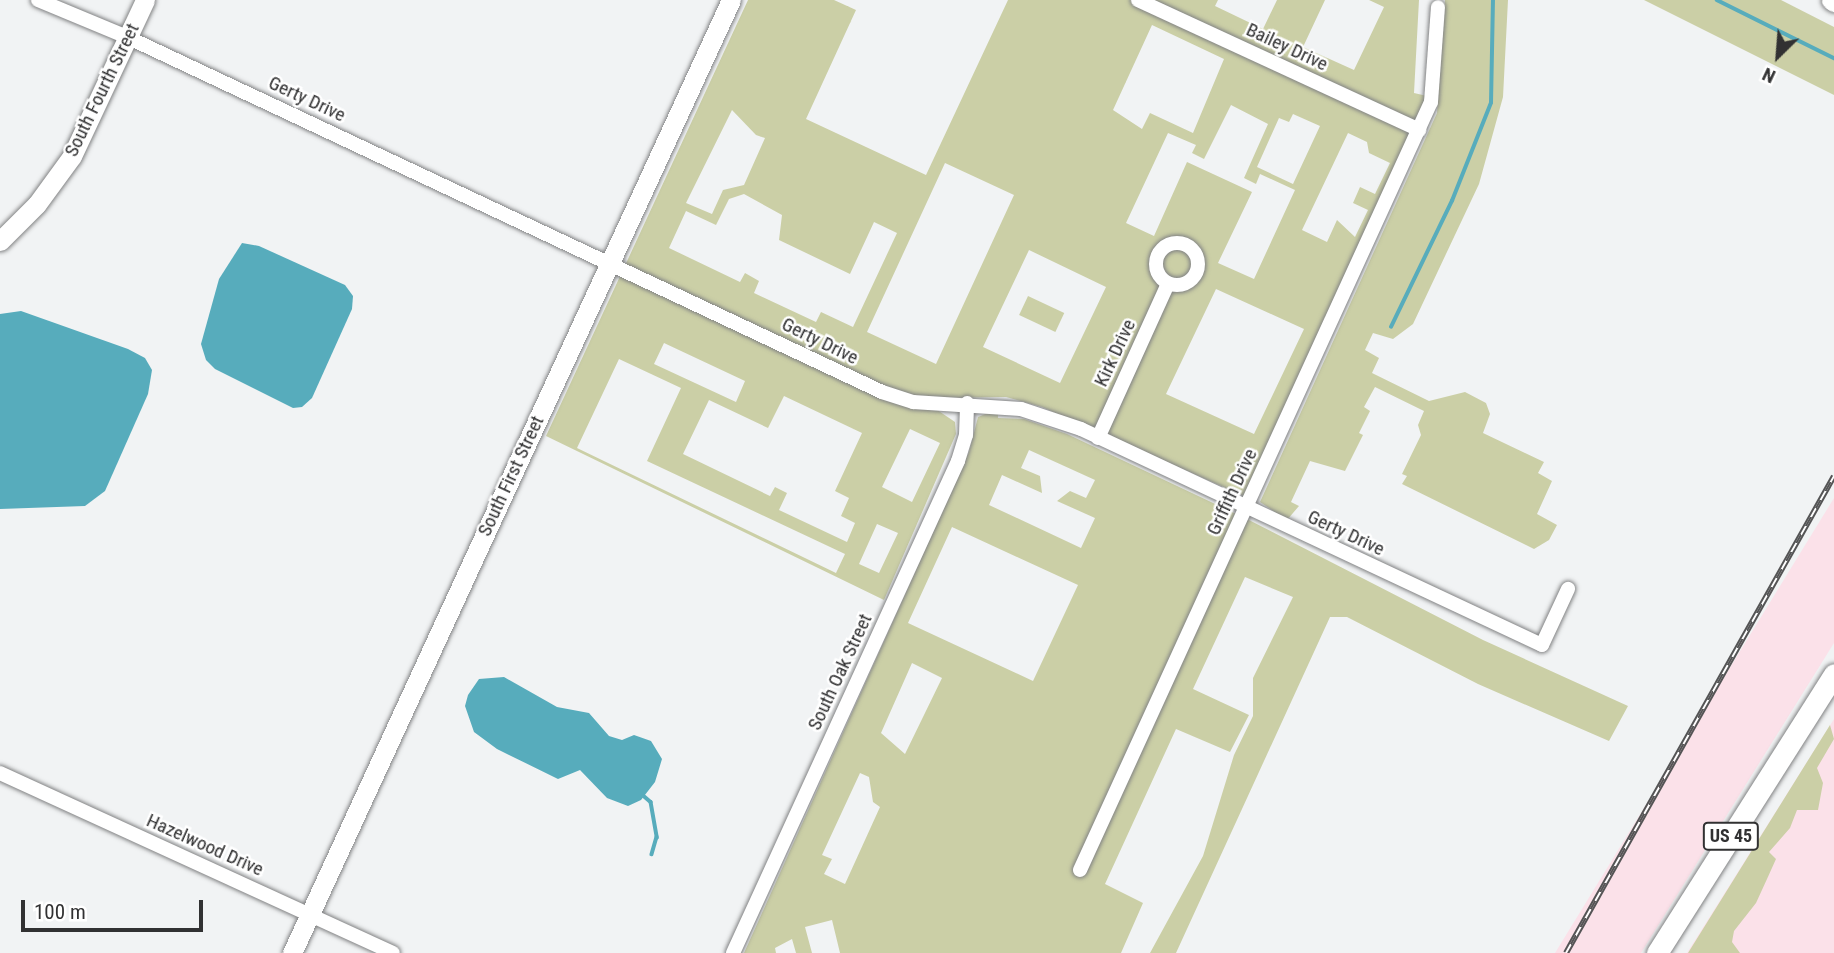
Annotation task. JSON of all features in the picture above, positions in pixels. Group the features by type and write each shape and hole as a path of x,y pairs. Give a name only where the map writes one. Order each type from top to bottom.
{"main road":[{"name":"US 45","path":"1657,953 1834,674"}],"street":[{"name":"Gerty Drive","path":"38,0 127,37 882,392 913,402 967,403 1021,409 1098,438 1542,645 1568,589"},
{"name":"South Fourth Street","path":"0,241 37,204 72,156 145,0"},
{"name":"South First Street","path":"292,953 732,0"},
{"name":"Bailey Drive","path":"1138,0 1419,130"},
{"name":"Griffith Drive","path":"1080,870 1419,130 1433,90 1438,7"},
{"name":"Kirk Drive","path":"1098,438 1167,284"},
{"name":"South Oak Street","path":"733,953 958,461 966,435 967,403"},
{"name":"Hazelwood Drive","path":"0,773 393,953"}],"shaded area":[{"path":"1834,498 1834,643 1641,953 1555,953"},
{"path":"1834,719 1834,953 1687,953"}],"green space":[{"path":"748,0 834,0 856,10 806,119 926,175 1008,0 1218,0 1215,6 1263,29 1277,0 1325,0 1303,47 1354,70 1384,7 1369,0 1419,0 1414,93 1427,96 1244,496 1042,407 1006,397 938,398 927,403 955,422 956,434 884,600 546,436","holes":["1152,25 1224,59 1193,133 1150,113 1142,129 1113,110","1231,105 1268,124 1244,178 1256,184 1260,174 1295,190 1254,279 1218,263 1252,192 1187,162 1154,236 1126,223 1168,133 1196,145 1192,153 1204,159","732,110 756,135 765,138 744,185 723,190 712,214 686,203","1293,114 1320,126 1293,184 1257,167 1279,118 1289,122","1348,133 1367,142 1369,153 1390,163 1375,194 1360,187 1353,203 1368,210 1355,237 1337,220 1327,242 1302,230","945,163 1014,195 936,364 867,332","744,194 782,215 779,240 850,274 874,222 897,233 853,327 821,312 816,322 754,293 759,281 745,273 740,282 669,248 686,211 716,225 729,199","1029,250 1106,287 1060,383 983,347","1216,289 1304,329 1254,434 1166,394","664,343 745,381 736,402 654,364","619,359 681,388 647,461 845,554 836,573 577,448","784,396 862,433 835,491 849,498 841,516 855,523 847,542 779,510 787,493 775,487 770,496 683,454 709,400 768,428","910,429 940,443 912,502 882,487","877,524 898,533 879,573 859,564"]},
{"path":"1445,0 1508,0 1503,97 1479,184 1413,324 1393,339 1373,333 1365,350 1379,358 1372,373 1429,401 1465,392 1486,403 1490,414 1483,433 1544,462 1538,473 1552,481 1537,514 1557,525 1549,540 1534,549 1402,484 1407,476 1402,474 1421,435 1418,425 1424,411 1375,387 1364,407 1370,411 1359,433 1363,435 1345,471 1310,461 1291,502 1299,506 1287,520 1260,502 1437,113"},
{"path":"1644,0 1781,0 1834,27 1834,95"},
{"path":"1028,296 1064,313 1055,332 1019,315"},
{"path":"988,413 998,414 998,418 1024,419 1067,434 1247,519 1483,640 1628,706 1609,741 1478,684 1347,617 1330,617 1176,953 1150,953 1203,856 1234,755 1253,716 1253,678 1293,597 1245,577 1193,689 1249,715 1230,752 1176,729 1105,884 1143,903 1121,953 840,953 832,920 805,927 812,953 796,953 792,939 775,948 776,953 744,953 969,452 978,417","holes":["1029,450 1095,480 1086,498 1070,491 1057,501 1095,518 1081,548 989,505 1002,475 1042,493 1040,476 1021,468","952,527 1078,585 1033,681 908,623","912,663 942,678 905,754 881,733","860,773 869,777 873,802 880,807 845,884 824,874 832,859 822,855"]},
{"path":"1830,725 1834,739 1817,768 1823,783 1818,810 1797,810 1790,828 1769,852 1776,859 1756,903 1734,931 1732,942 1740,953 1688,953"}],"water":[{"path":"242,243 259,246 345,285 353,296 352,309 312,398 302,407 293,408 215,369 206,360 201,344 219,279"},
{"path":"21,311 128,349 145,358 152,370 148,394 105,491 85,506 0,509 0,314"},
{"path":"504,677 557,707 589,713 609,736 622,740 634,735 651,741 662,759 655,782 641,800 628,806 607,798 580,770 558,779 497,749 474,732 465,706 468,695 479,679"}],"waterway":[{"path":"1391,327 1452,201 1491,103 1493,0"},
{"path":"1717,0 1834,58"},
{"path":"644,796 651,802 657,837 652,854"}],"railway":[{"path":"1566,953 1834,476"}]}
